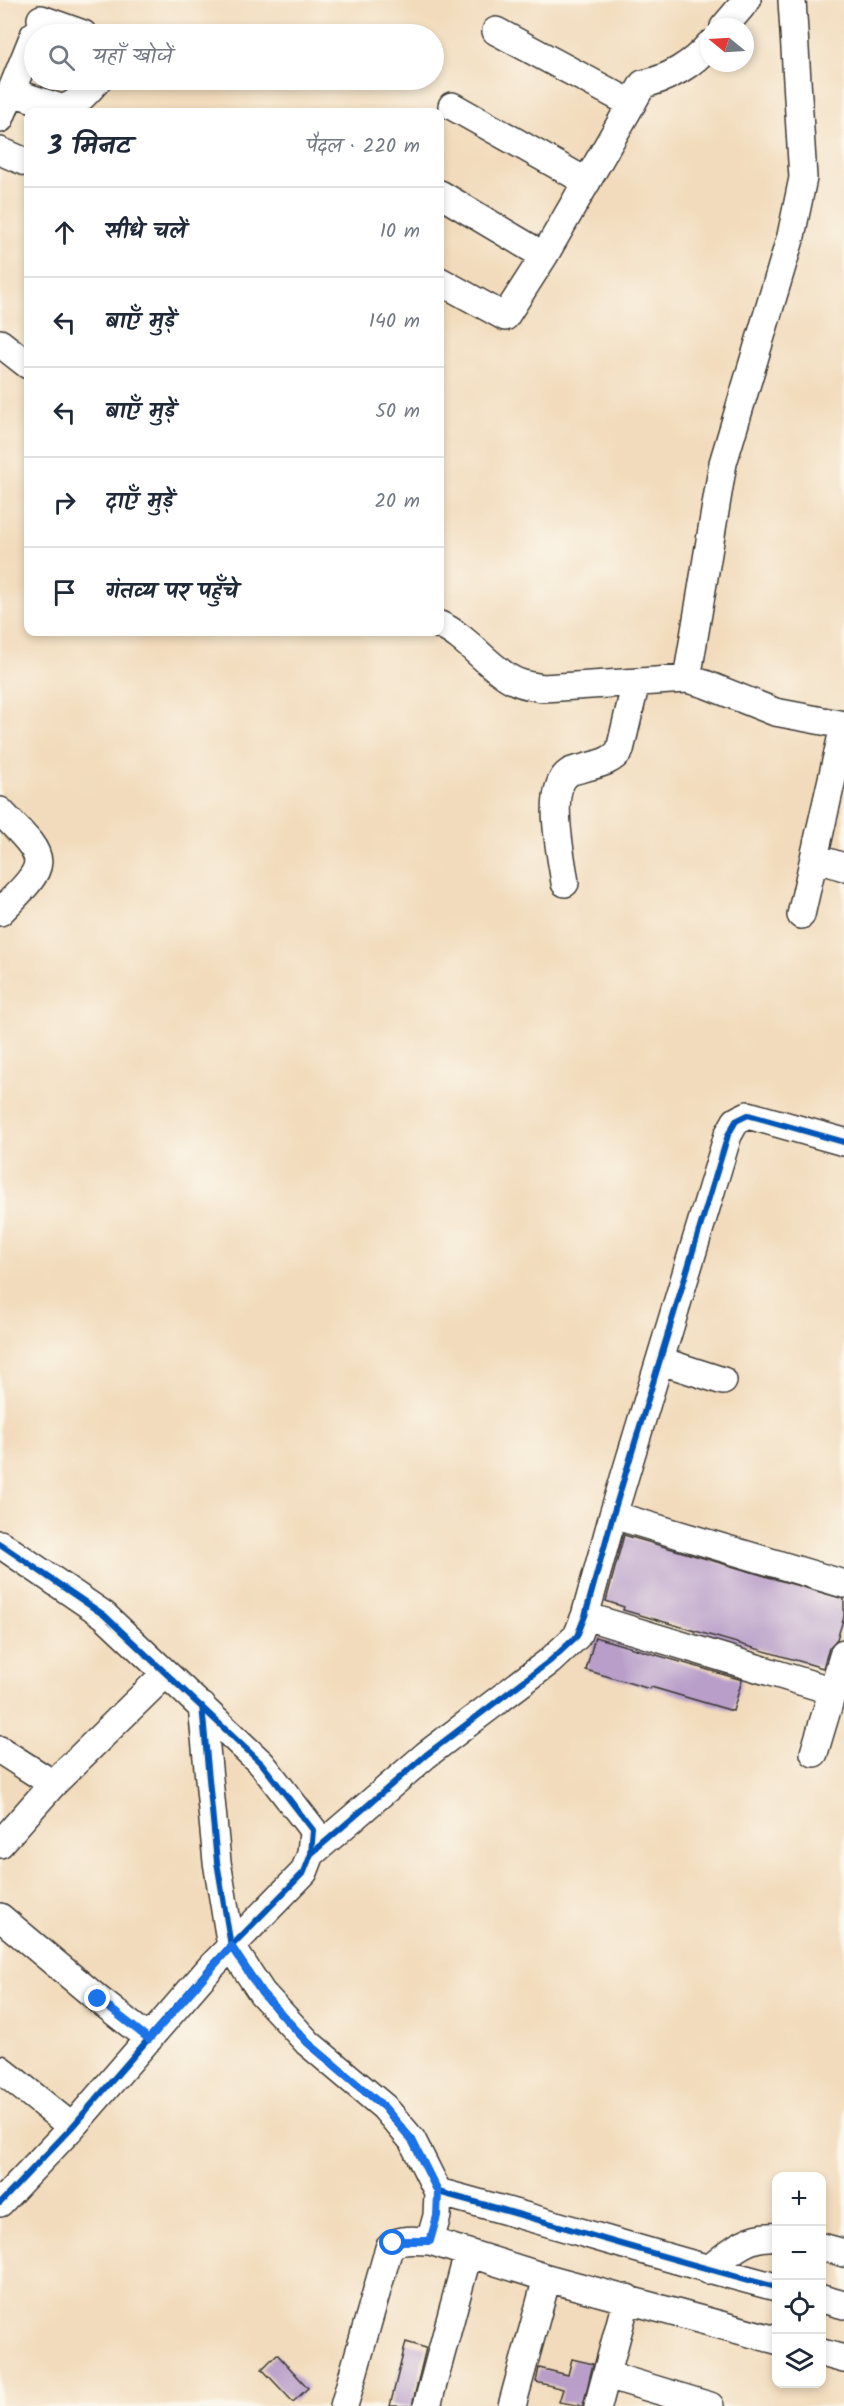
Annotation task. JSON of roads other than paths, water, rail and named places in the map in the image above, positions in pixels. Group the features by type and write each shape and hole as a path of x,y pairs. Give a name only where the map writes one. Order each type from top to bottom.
{"street":[{"path":"732,18 747,0"},
{"path":"687,679 723,463 791,236 803,178 792,0"},
{"path":"496,31 632,104"},
{"path":"444,283 505,317 643,84 661,80 700,55"},
{"path":"0,119 24,62"},
{"path":"12,92 61,108 76,102 88,90"},
{"path":"452,106 587,182"},
{"path":"0,151 24,161"},
{"path":"444,196 543,256"},
{"path":"0,343 24,362"},
{"path":"444,627 511,679 527,686 543,688 687,679 775,712 844,725 801,915"},
{"path":"565,883 556,817 556,798 560,784 569,772 615,757 620,750 636,682"},
{"path":"0,811 32,844 38,856 38,868 33,879 0,912"},
{"path":"814,858 844,867"},
{"path":"311,1854 426,1755 569,1645 577,1636 585,1616 613,1515 728,1135 736,1121 748,1115 844,1142"},
{"path":"661,1361 723,1381"},
{"path":"613,1515 844,1584"},
{"path":"0,1544 104,1615 262,1764 313,1830 311,1854 303,1872 231,1946 72,2127 0,2203"},
{"path":"585,1616 833,1691"},
{"path":"814,1753 844,1653"},
{"path":"0,1844 53,1784 165,1674"},
{"path":"202,1706 217,1862 231,1946 262,1993 308,2043 384,2107 412,2140 438,2192 437,2216 430,2241"},
{"path":"0,1750 53,1784"},
{"path":"0,1917 149,2039"},
{"path":"0,2069 72,2127"},
{"path":"438,2192 540,2219 708,2270 772,2286"},
{"path":"708,2270 744,2243 762,2236 772,2237"},
{"path":"344,2406 389,2247 393,2243 403,2241 430,2241 547,2278 772,2339"},
{"path":"826,2248 844,2253"},
{"path":"427,2406 468,2254"},
{"path":"512,2406 547,2278"},
{"path":"598,2406 627,2298"},
{"path":"826,2300 844,2305"},
{"path":"826,2354 844,2359"},
{"path":"607,2375 710,2406"}]}
